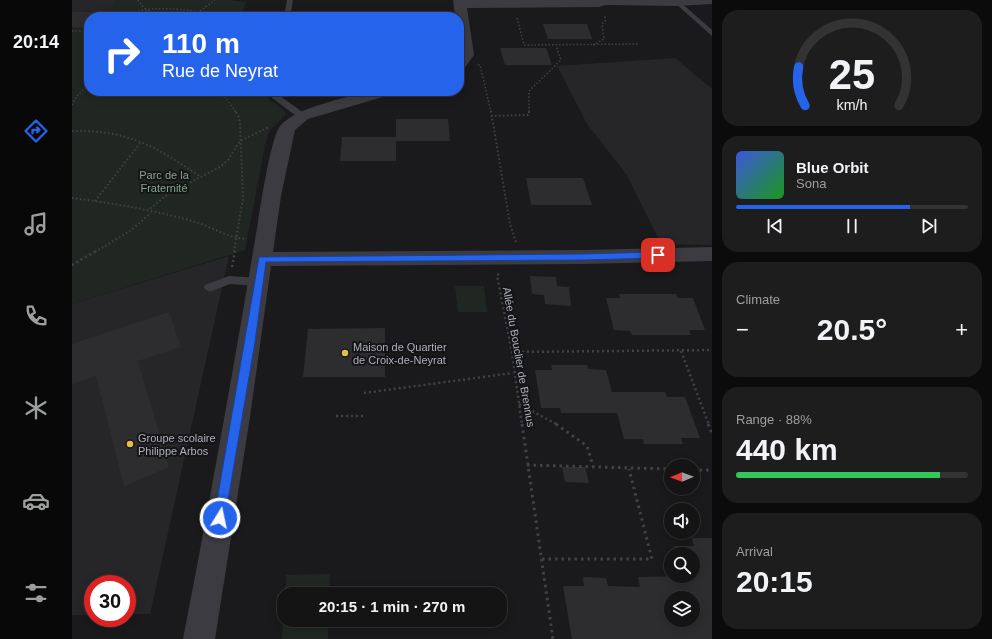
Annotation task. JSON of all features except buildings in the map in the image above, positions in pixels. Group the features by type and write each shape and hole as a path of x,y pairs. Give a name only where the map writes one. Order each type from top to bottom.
{"street":[{"path":"461,12 460,2 677,2 712,0"},
{"path":"464,32 467,55 464,60"},
{"path":"199,639 283,139 287,128 299,118 371,96"},
{"path":"263,251 519,258 712,254"}],"lane":[{"path":"287,12 290,0"},
{"path":"677,2 712,34"},
{"path":"275,96 299,118"},
{"path":"209,288 230,280 259,282"}],"path":[{"path":"138,0 143,7 150,12"},
{"path":"200,11 216,0"},
{"path":"593,46 605,37 602,24 605,21 604,2"},
{"path":"128,12 150,5"},
{"path":"167,5 206,12"},
{"path":"517,18 524,45 593,46 638,44"},
{"path":"72,31 84,31"},
{"path":"491,116 529,115 529,91 561,60 556,46"},
{"path":"464,63 480,65 491,116 510,224 519,258"},
{"path":"72,105 76,97 84,89"},
{"path":"221,96 238,117 240,124 243,198 230,280"},
{"path":"146,211 168,194 201,177 228,160 240,141 281,121 299,118"},
{"path":"72,130 100,132 153,146 201,177"},
{"path":"96,201 141,142"},
{"path":"72,198 96,201 194,221 231,238 252,239 263,251"},
{"path":"72,265 130,231 152,212"},
{"name":"Allée du Bouclier de Brennus","path":"519,258 521,265 497,275 512,352 513,373 519,404 554,639"},
{"path":"681,350 712,433"},
{"path":"512,352 712,350"},
{"path":"364,392 513,373"},
{"path":"519,404 557,424 586,446 593,466"},
{"path":"336,416 363,416"},
{"path":"527,465 593,466 664,470"},
{"path":"542,559 652,559 629,469"},
{"path":"700,470 712,470"}],"shaded area":[{"path":"72,0 117,0 110,12 84,12 84,28 72,28"},
{"path":"675,58 712,89 712,245 661,244 627,175 587,124 557,66"},
{"name":"Groupe scolaire Philippe Arbos","path":"229,256 150,614 136,614 136,575 84,575 84,615 72,615 72,304"}],"green space":[{"path":"117,0 230,0 246,2 243,12 110,12"},
{"name":"Parc de la Fraternité","path":"72,28 84,28 84,96 269,96 270,100 284,110 286,114 270,130 266,141 245,250 72,304"},
{"path":"455,286 484,286 487,312 458,312"},
{"path":"330,574 329,587 285,587 286,575"},
{"path":"283,627 328,627 328,639 282,639"}],"place":[{"name":"Maison de Quartier de Croix-de-Neyrat","path":"345,353"},
{"name":"Groupe scolaire Philippe Arbos","path":"130,444"}],"route":[{"path":"220,518 258,294 262,259 582,257 658,255"}]}
